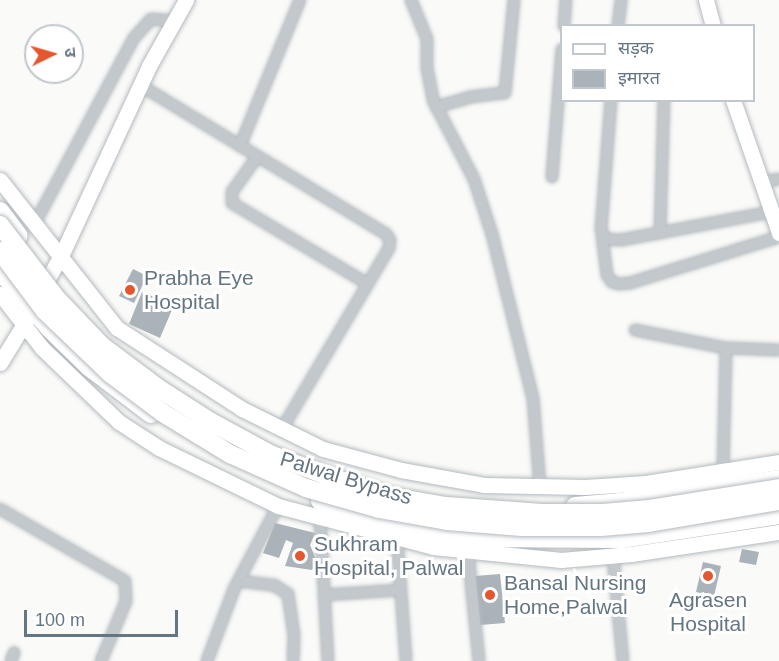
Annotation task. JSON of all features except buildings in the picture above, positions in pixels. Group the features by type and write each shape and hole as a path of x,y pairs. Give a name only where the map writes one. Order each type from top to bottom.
{"highway":[{"path":"0,211 49,277 120,352 170,389 276,450 393,489 473,502 570,506 613,503 779,479"},
{"name":"Palwal Bypass","path":"0,225 57,299 102,346 158,388 211,422 272,455 328,476 388,496 446,506 542,513 603,513 779,488"},
{"name":"Palwal Bypass","path":"0,251 45,311 111,374 163,413 230,454 306,488 379,509 447,521 522,527 601,527 650,523 779,501"},
{"path":"0,271 88,367 165,424 206,448 297,493 398,525 438,534 478,538 621,539 779,515"}],"street":[{"path":"0,363 24,327 60,258 140,85 172,21 186,0"},
{"path":"240,146 300,0"},
{"path":"411,0 427,39 429,81 436,107 474,179 492,234 533,398 540,486"},
{"path":"436,107 470,97 505,93 514,0"},
{"path":"564,24 566,0"},
{"path":"618,24 621,0"},
{"path":"706,0 712,24"},
{"path":"33,225 134,38 151,19 172,21"},
{"path":"552,177 560,63"},
{"path":"140,85 389,237 389,248 282,429"},
{"path":"611,102 602,235 607,275 612,282 620,284 651,277 779,235 734,102"},
{"path":"660,233 664,102"},
{"path":"257,156 232,192 232,203 368,284"},
{"path":"761,182 779,179"},
{"path":"0,180 33,225 117,328 242,409 323,449 401,470 484,485 585,487 645,483 779,462"},
{"path":"602,235 609,241 771,212"},
{"path":"0,294 24,327 56,363 119,422 159,448 278,506 397,538 468,552 561,560 613,556 779,532"},
{"path":"635,330 726,348 779,350"},
{"path":"723,471 726,348"},
{"path":"207,661 239,581 278,506"},
{"path":"0,509 125,581 126,601 100,661"},
{"path":"320,518 328,661"},
{"path":"397,538 406,661"},
{"path":"468,552 479,661"},
{"path":"613,556 623,661"},
{"path":"239,581 274,585 288,594 294,635 293,661"},
{"path":"324,595 400,590"}],"place":[{"name":"Prabha Eye Hospital","path":"130,290"},
{"name":"Sukhram Hospital, Palwal","path":"300,556"},
{"name":"Agrasen Hospital","path":"708,576"},
{"name":"Bansal Nursing Home,Palwal","path":"490,595"}]}
